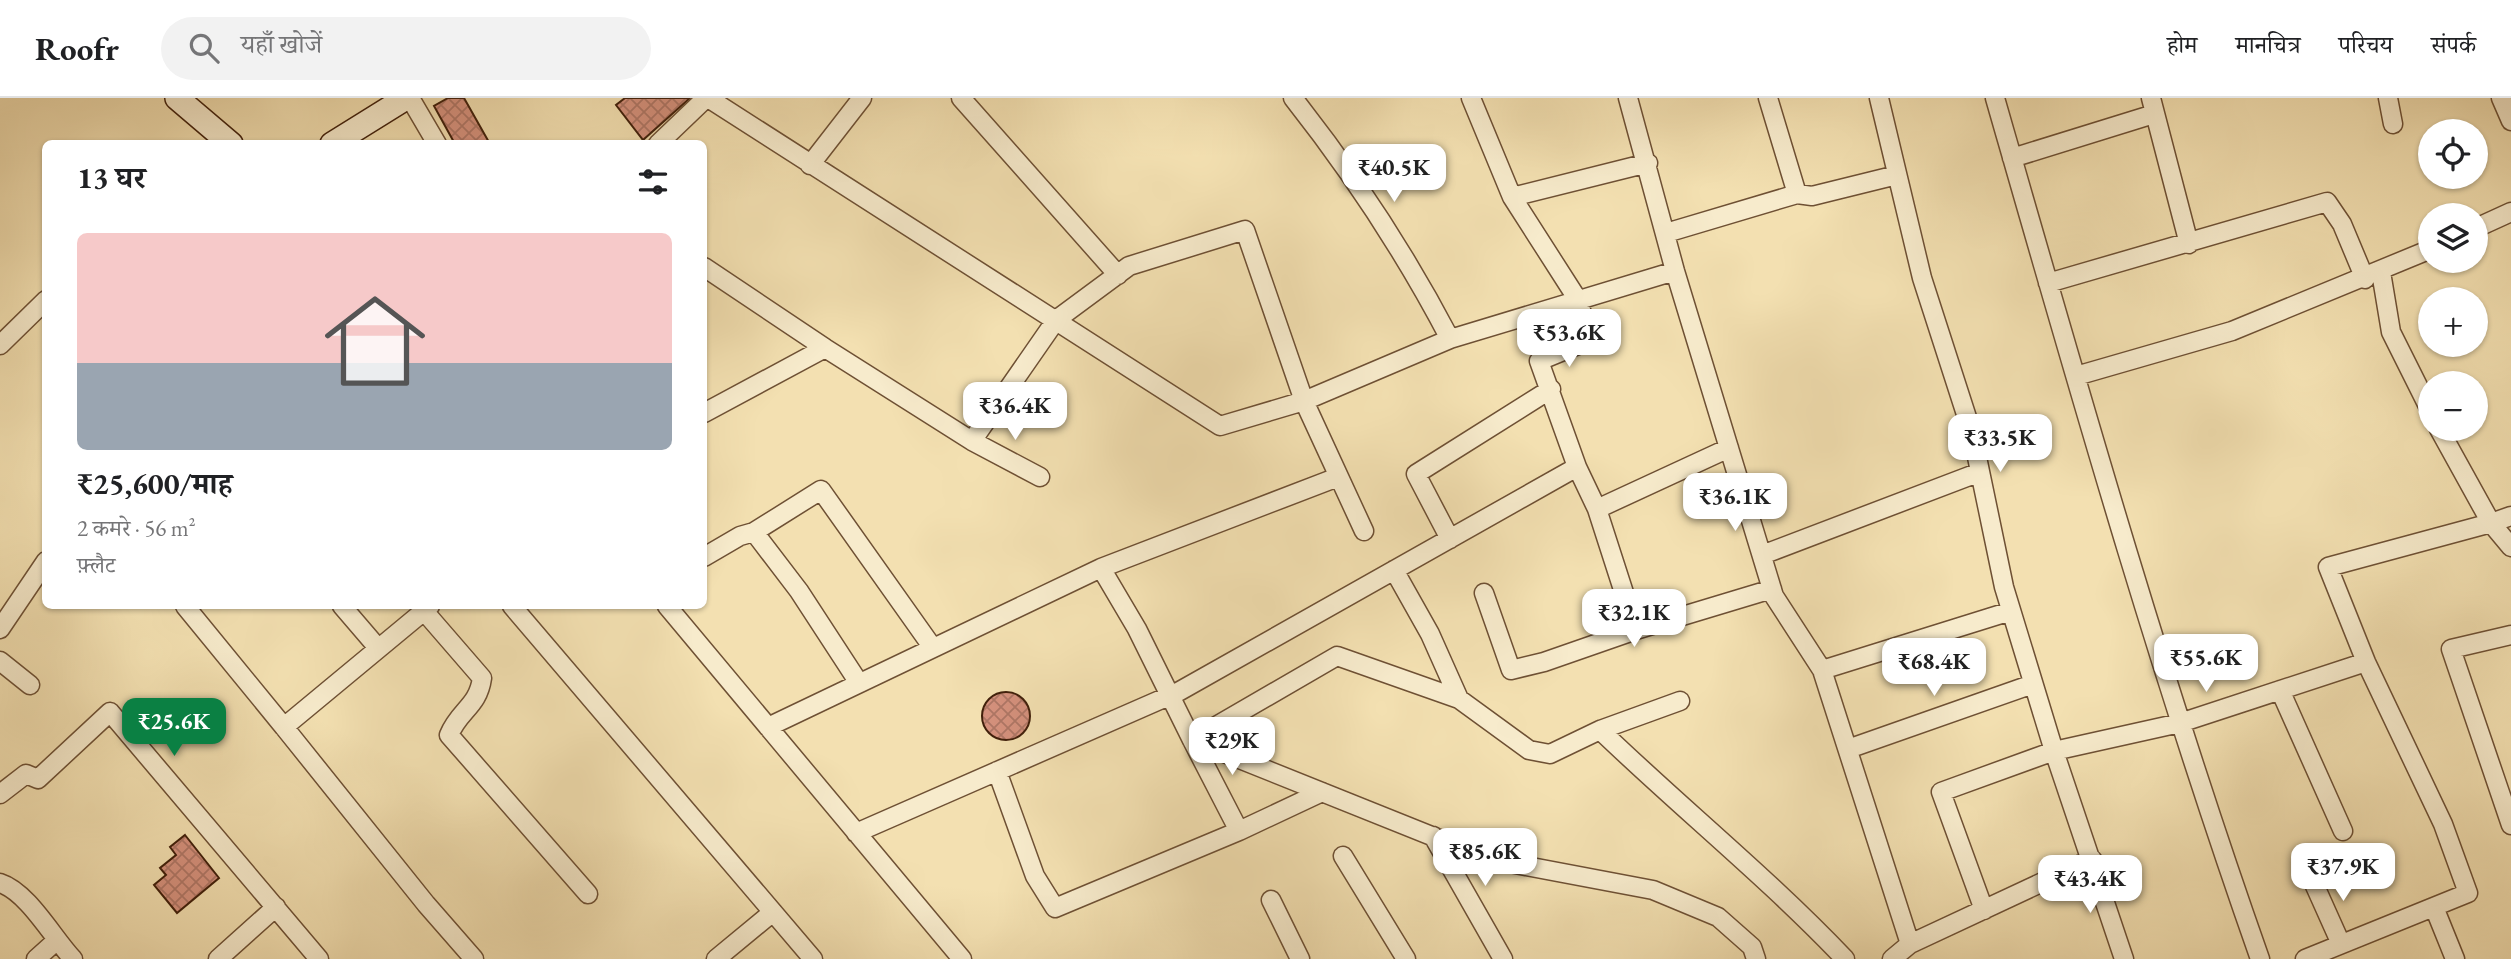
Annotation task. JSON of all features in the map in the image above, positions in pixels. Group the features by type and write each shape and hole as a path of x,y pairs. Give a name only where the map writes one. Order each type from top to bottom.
{"street":[{"path":"177,98 226,140"},
{"path":"339,140 408,98 435,140"},
{"path":"662,140 707,98 1220,426 1304,401 1450,339 1675,271"},
{"path":"810,165 862,98"},
{"path":"961,98 1118,275"},
{"path":"1293,98 1335,150 1411,264 1450,339"},
{"path":"1471,98 1512,197 1578,300 1590,340 1539,360 1577,467 1597,509 1636,630"},
{"path":"1628,98 1648,163 1675,271 1772,589 1822,670 1910,944"},
{"path":"1768,98 1797,194"},
{"path":"1879,98 1922,278 1972,433 2011,611 2053,751 2124,959"},
{"path":"1995,98 2180,723 2260,959"},
{"path":"2388,98 2393,124"},
{"path":"2501,98 2511,121"},
{"path":"2012,158 2153,106 2189,244"},
{"path":"1512,197 1648,163"},
{"path":"1666,233 1797,194 1812,196 1898,175"},
{"path":"2049,283 2327,202 2373,276 2391,332 2418,386"},
{"path":"2488,223 2511,212"},
{"path":"972,441 1056,320 1129,267 1245,230 1304,401 1364,531"},
{"path":"2076,376 2232,331 2373,276 2418,255"},
{"path":"707,269 972,441 1040,477"},
{"path":"0,345 42,304"},
{"path":"707,411 825,348"},
{"path":"1450,538 1416,474 1551,389"},
{"path":"2446,441 2491,523 2511,547"},
{"path":"1597,509 1729,448"},
{"path":"856,833 1169,696 1577,467"},
{"path":"1762,555 1980,472"},
{"path":"768,727 1101,568 1338,477"},
{"path":"707,555 740,536 754,532 821,490 933,648"},
{"path":"2305,959 2469,892 2443,824 2366,662 2328,567 2511,516"},
{"path":"754,532 799,591 859,683"},
{"path":"0,629 42,567"},
{"path":"1101,568 1136,629 1238,831"},
{"path":"1394,570 1430,635 1459,699"},
{"path":"1484,593 1511,670 1544,662 1636,630 1772,589"},
{"path":"187,609 426,904 474,959"},
{"path":"345,609 378,648"},
{"path":"284,727 426,609"},
{"path":"428,609 482,678 480,693 471,708 455,721 449,735 588,894"},
{"path":"515,609 813,959"},
{"path":"670,609 962,959"},
{"path":"1822,670 2011,611"},
{"path":"2511,635 2451,649 2511,825"},
{"path":"1192,740 1337,656 1459,699 1530,750 1550,754 1600,730 1680,701"},
{"path":"0,661 30,685"},
{"path":"1984,910 1941,792 2053,751 2180,723 2366,662"},
{"path":"1848,749 2033,684"},
{"path":"2280,690 2343,831"},
{"path":"0,794 26,774 38,779 110,712 319,959"},
{"path":"1600,730 1678,805 1796,907 1845,959"},
{"path":"1192,740 1489,859 1653,890 1718,917 1752,947 1756,959"},
{"path":"997,771 1035,876 1055,908 1238,831 1322,792"},
{"path":"1433,836 1503,959"},
{"path":"1343,856 1406,959"},
{"path":"1892,959 1910,944 2092,859"},
{"path":"2311,877 2340,944"},
{"path":"0,883 45,921 56,941 73,959"},
{"path":"1271,900 1300,959"},
{"path":"218,959 276,907"},
{"path":"2434,907 2455,959"},
{"path":"717,959 773,912"},
{"path":"36,959 56,941"}],"building":[{"path":"448,98 464,98 488,140 453,140 434,106"},
{"path":"625,98 690,98 643,140 616,105"},
{"path":"1006,692 1023,699 1030,716 1023,733 1006,740 989,733 982,716 989,699"},
{"path":"185,835 219,878 177,913 154,885 166,875 160,868 176,855 170,847"}]}
